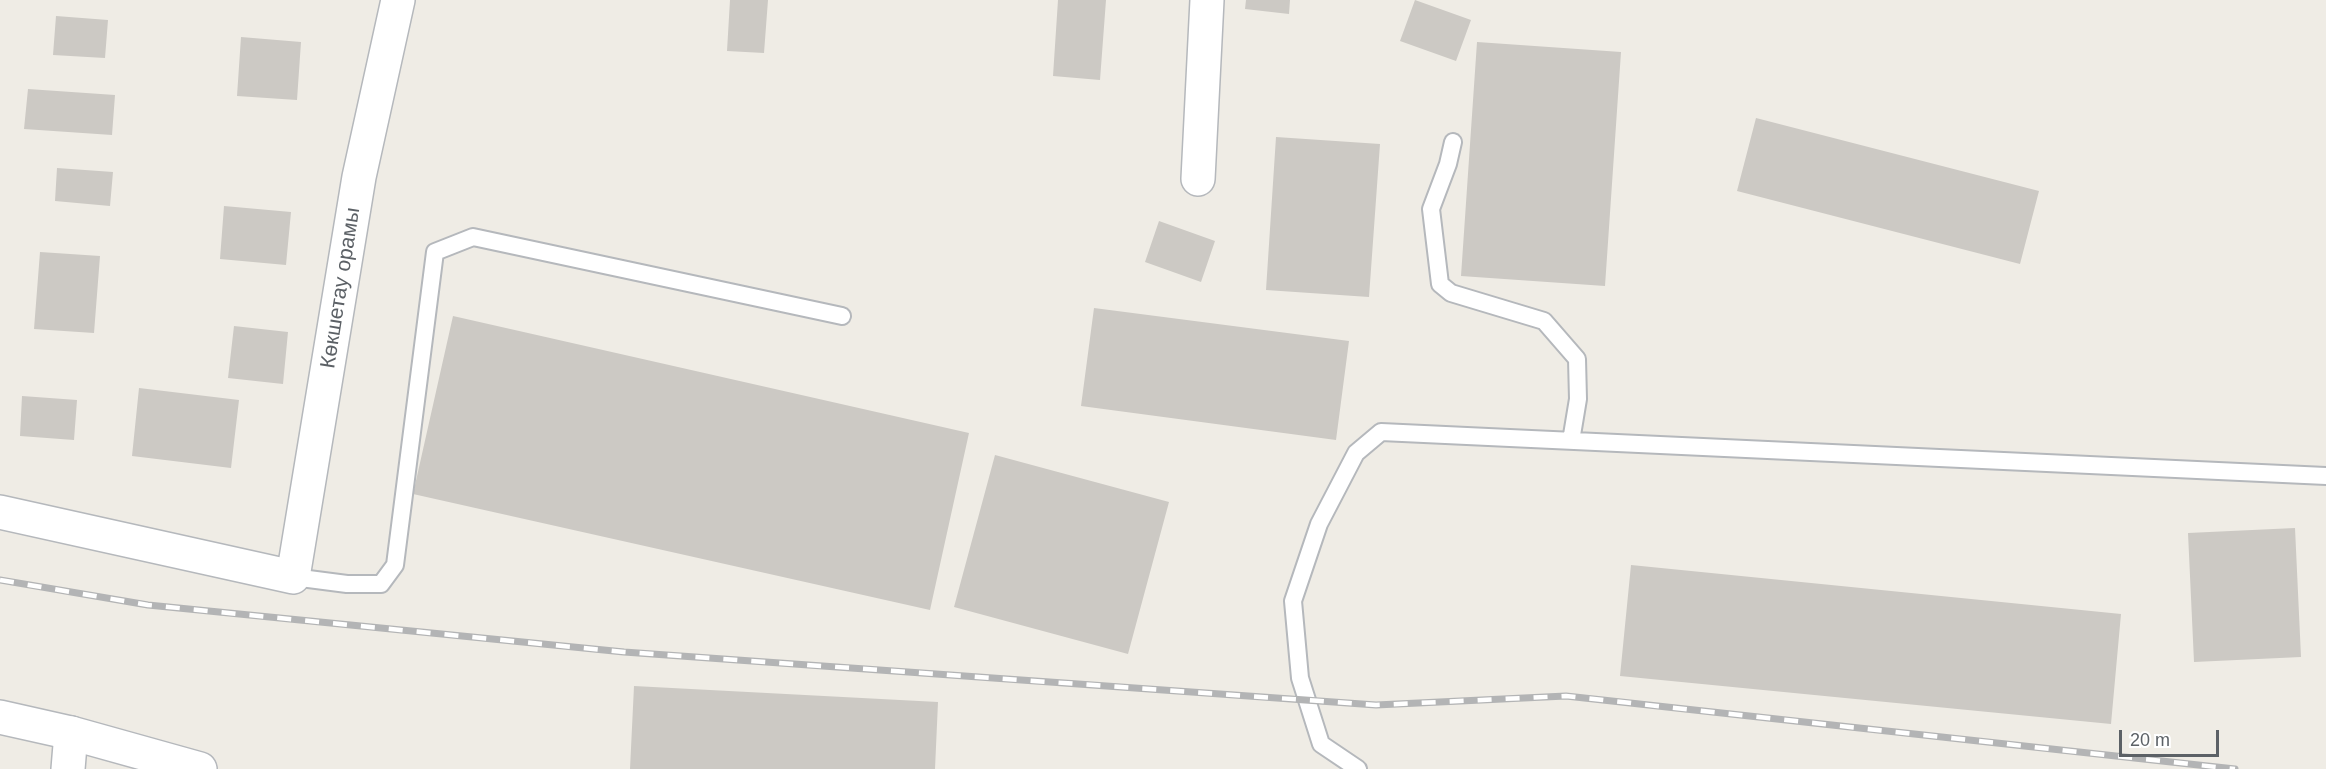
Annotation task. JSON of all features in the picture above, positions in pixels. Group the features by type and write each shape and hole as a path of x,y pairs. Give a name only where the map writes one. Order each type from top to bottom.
{"street":[{"name":"Көкшетау орамы","path":"293,577 359,177 398,0"},
{"path":"1198,179 1208,0"},
{"path":"0,512 293,577"},
{"path":"0,717 71,733 200,769"},
{"path":"68,769 71,733"}],"lane":[{"path":"1453,142 1448,164 1431,209 1440,284 1451,293 1544,321 1577,359 1578,399 1570,441"},
{"path":"293,577 348,584 381,584 395,565 435,252 473,237 842,316"},
{"path":"1358,769 1321,744 1300,678 1293,602 1319,524 1356,453 1381,432 2326,476"}],"building":[{"path":"730,0 768,0 764,53 727,51"},
{"path":"1058,0 1106,0 1100,80 1053,76"},
{"path":"1246,0 1290,0 1289,14 1245,9"},
{"path":"1415,0 1471,20 1456,61 1400,41"},
{"path":"56,16 108,20 105,58 53,55"},
{"path":"241,37 301,42 297,100 237,96"},
{"path":"1477,42 1621,52 1605,286 1461,276"},
{"path":"28,89 115,95 112,135 24,129"},
{"path":"1756,118 2039,191 2020,264 1737,191"},
{"path":"1276,137 1380,144 1369,297 1266,290"},
{"path":"57,168 113,172 110,206 55,201"},
{"path":"224,206 291,212 286,265 220,259"},
{"path":"1159,221 1215,241 1201,282 1145,262"},
{"path":"40,252 100,256 94,333 34,329"},
{"path":"1094,308 1349,341 1336,440 1081,406"},
{"path":"453,316 969,433 930,610 413,494"},
{"path":"234,326 288,332 283,384 228,378"},
{"path":"139,388 239,400 231,468 132,456"},
{"path":"22,396 77,400 74,440 20,436"},
{"path":"995,455 1169,502 1128,654 954,607"},
{"path":"2295,528 2301,657 2194,662 2188,533"},
{"path":"1631,565 2121,614 2111,724 1620,676"},
{"path":"634,686 938,702 935,769 630,769"}],"railway":[{"path":"0,580 148,605 624,652 1376,705 1566,696 2235,769"}]}
